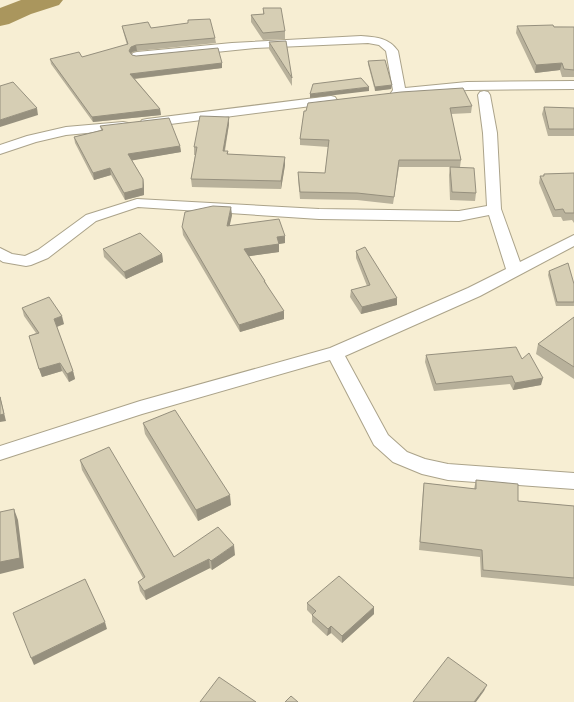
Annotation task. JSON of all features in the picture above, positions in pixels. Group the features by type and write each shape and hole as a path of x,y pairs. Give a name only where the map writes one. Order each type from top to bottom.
{"street":[{"path":"137,56 209,47 280,42 356,40 380,42 389,47 392,52 400,93"},
{"path":"484,95 502,85"},
{"path":"385,95 467,86 574,85"},
{"path":"467,86 484,95"},
{"path":"484,95 490,133 494,209 514,271"},
{"path":"0,150 32,139 66,131 346,99"},
{"path":"0,253 8,258 26,261 43,254 91,218 137,203 319,214 459,216 494,209"},
{"path":"0,453 140,408 334,353 474,292 574,240"},
{"path":"334,353 382,440 400,457 422,466 448,472 574,482"}],"building":[{"path":"263,8 281,8 285,31 263,33 251,15 264,14"},
{"path":"210,19 215,38 136,45 131,47 129,51 132,55 136,56 218,48 222,63 130,74 160,109 92,117 50,59 79,52 82,57 128,44 122,26 148,22 151,28 188,23 188,20"},
{"path":"553,25 554,27 574,27 574,70 564,69 562,63 536,65 517,26"},
{"path":"286,41 292,78 269,42"},
{"path":"385,60 392,85 375,87 368,61"},
{"path":"361,78 369,87 310,94 313,84"},
{"path":"13,82 37,108 0,120 0,86"},
{"path":"463,88 472,106 450,108 461,160 399,160 394,197 357,193 300,192 298,172 325,173 329,140 300,139 304,111 306,111 308,103 401,92"},
{"path":"544,107 574,108 574,129 549,129"},
{"path":"200,116 229,117 223,151 228,151 227,154 285,157 281,181 191,179 197,147 194,147"},
{"path":"169,118 180,146 128,154 143,179 143,188 124,193 110,168 93,173 74,137 103,130 100,126"},
{"path":"450,167 474,168 476,193 452,192"},
{"path":"574,173 574,213 565,213 563,209 555,210 540,176 544,176 544,174"},
{"path":"213,206 231,207 227,226 279,219 285,236 277,237 279,244 244,249 284,311 239,325 182,227 185,212"},
{"path":"140,233 162,254 124,272 103,249"},
{"path":"365,247 397,298 362,307 351,290 370,285 356,251"},
{"path":"568,263 574,284 574,302 557,302 549,271"},
{"path":"49,297 62,316 54,319 73,371 67,374 60,363 39,369 29,336 39,333 22,308"},
{"path":"574,317 574,367 538,344"},
{"path":"516,347 522,359 529,353 543,378 515,383 512,376 436,384 426,355"},
{"path":"0,397 4,414 0,415"},
{"path":"175,410 230,495 196,510 143,423"},
{"path":"109,447 174,557 218,527 234,545 211,561 209,559 144,591 138,582 145,577 80,460"},
{"path":"476,480 518,484 518,501 574,506 574,578 483,570 482,550 420,542 424,483 476,489"},
{"path":"14,509 20,558 0,562 0,512"},
{"path":"339,576 374,607 342,636 331,626 328,629 312,615 316,611 307,603"},
{"path":"85,579 105,622 31,658 13,613"},
{"path":"448,657 487,685 474,702 413,702"},
{"path":"219,677 256,702 200,702"},
{"path":"291,696 298,702 285,702"}],"waterway":[{"path":"0,18 22,8 50,0"}]}
